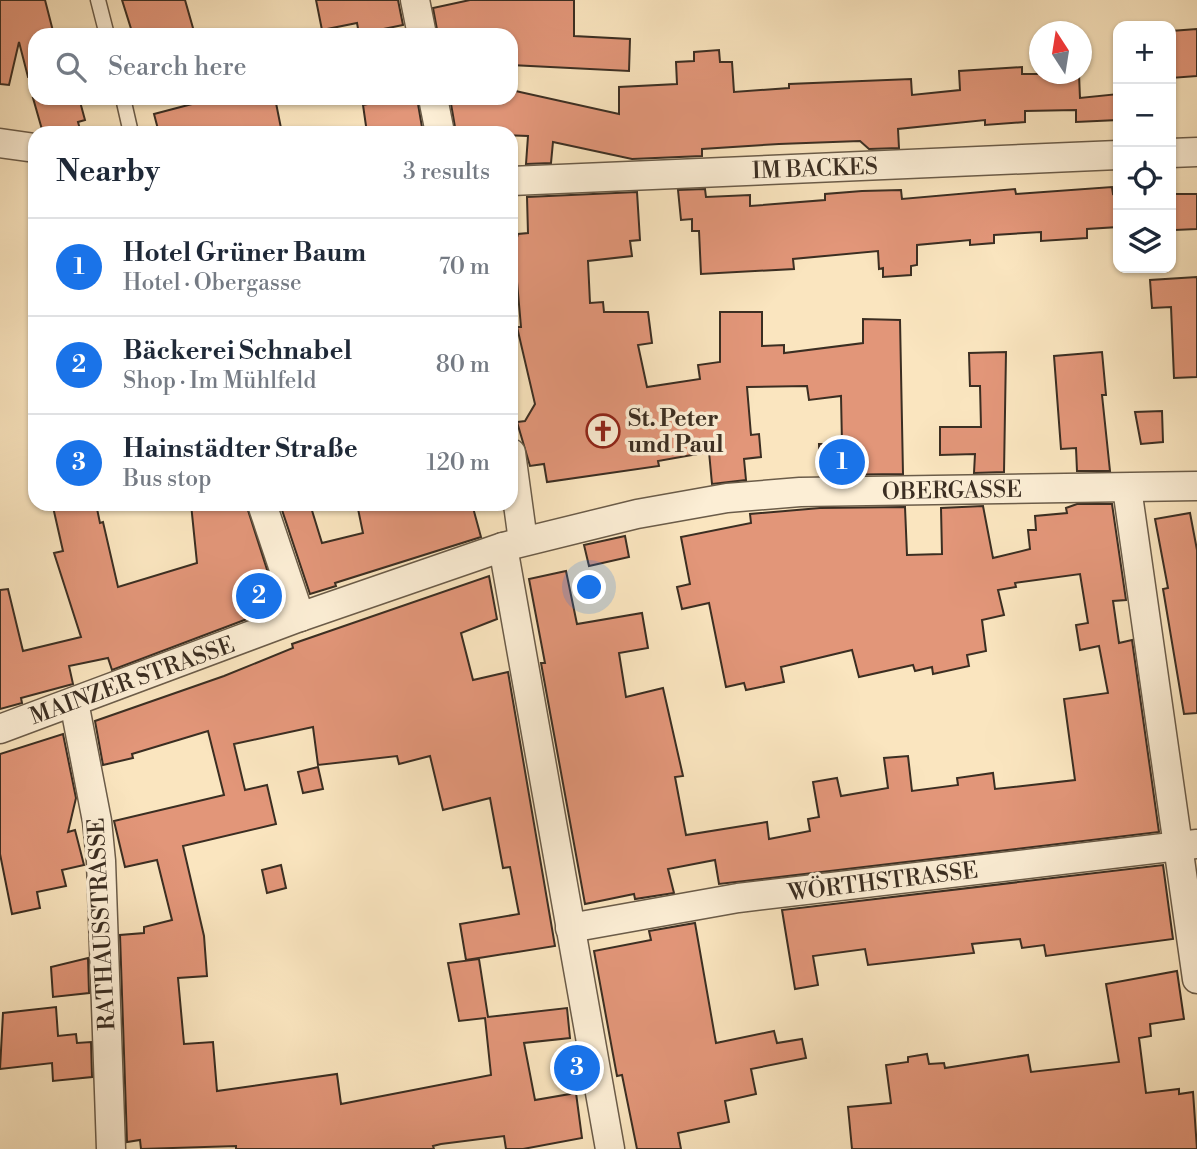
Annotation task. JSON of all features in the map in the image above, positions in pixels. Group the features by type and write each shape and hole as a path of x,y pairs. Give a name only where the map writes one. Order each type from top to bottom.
{"street":[{"path":"415,0 421,28"},
{"path":"434,105 439,126"},
{"path":"0,143 28,147"},
{"path":"1176,153 1197,152"},
{"name":"IM BACKES","path":"518,181 1113,155"},
{"name":"OBERGASSE","path":"513,544 638,514 763,494 1197,486"},
{"path":"1127,488 1188,845 1197,979"},
{"path":"264,511 300,617"},
{"path":"512,511 513,544 570,928 610,1149"},
{"name":"MAINZER STRASSE","path":"0,729 300,617 513,544"},
{"name":"RATHAUSSTRASSE","path":"74,702 91,783 101,861 111,1149"},
{"name":"WÖRTHSTRASSE","path":"570,928 738,898 1188,845"}],"lane":[{"path":"98,0 105,28"},
{"path":"125,105 129,126"}],"building":[{"path":"0,0 45,0 52,28 28,28 28,77 19,42 9,85 0,84"},
{"path":"122,0 185,0 193,28 131,28"},
{"path":"316,0 398,0 403,25 358,28 357,23 322,28"},
{"path":"470,0 574,0 574,36 630,39 629,71 518,65 518,28 437,28 433,8"},
{"path":"1197,29 1197,76 1176,78 1176,31"},
{"path":"719,50 720,62 732,62 734,92 789,88 789,84 911,79 912,95 960,90 959,71 1022,67 1022,74 1029,74 1029,84 1079,84 1080,98 1113,95 1113,120 1076,122 1076,110 1025,111 1025,122 985,125 985,120 898,129 899,148 869,149 860,141 779,144 702,149 702,156 632,159 553,142 551,163 526,164 528,136 518,136 518,126 455,126 451,105 518,105 518,92 619,114 619,87 677,84 676,62 694,61 694,52"},
{"path":"35,105 81,105 85,120 78,122 79,126 41,126"},
{"path":"188,105 276,105 281,126 157,126 154,114"},
{"path":"363,105 418,105 422,126 366,126"},
{"path":"1112,187 1113,227 1087,229 1087,238 1041,241 1041,232 994,235 994,243 970,245 970,240 917,245 917,265 911,266 911,275 883,277 883,268 879,269 878,251 793,259 794,269 701,274 699,231 692,231 692,219 681,220 678,190 705,189 706,197 750,195 750,206 825,200 825,194 862,191 901,190 902,199 1015,189 1016,194"},
{"path":"637,192 640,240 630,241 632,256 588,261 590,303 603,302 604,312 648,312 652,343 638,345 647,387 700,379 698,365 720,362 720,312 762,312 762,346 784,345 784,353 863,343 863,319 900,320 903,474 820,475 819,444 842,444 841,396 809,400 807,386 747,387 751,435 759,434 761,457 744,459 746,480 712,484 709,452 658,461 659,466 547,482 544,464 530,466 518,425 518,422 525,421 535,404 518,331 518,327 521,327 518,234 528,233 527,197"},
{"path":"1176,194 1197,194 1197,229 1176,230"},
{"path":"1197,277 1197,377 1174,378 1171,307 1152,308 1150,280"},
{"path":"1006,352 1004,472 974,473 975,454 940,455 940,427 981,427 980,386 970,386 969,353"},
{"path":"1102,352 1106,395 1102,395 1110,471 1077,471 1076,448 1061,449 1054,356"},
{"path":"1162,411 1163,442 1141,444 1135,412"},
{"path":"1077,504 1112,504 1126,600 1113,601 1119,643 1132,640 1159,832 719,884 715,860 668,869 674,893 635,899 634,894 585,904 541,663 545,663 529,579 566,571 577,624 642,613 648,648 619,653 626,697 663,688 683,776 675,777 686,835 767,822 769,839 810,831 808,819 819,817 813,782 837,778 841,796 888,788 884,758 908,756 912,791 958,785 957,778 993,773 995,789 1075,780 1064,699 1108,693 1099,646 1080,650 1076,625 1088,623 1080,574 1015,583 1016,587 998,590 1004,615 982,620 986,651 967,655 969,666 933,674 932,667 915,671 913,665 859,677 852,650 781,667 784,682 746,690 744,683 726,687 709,603 682,609 677,587 690,584 681,537 751,523 750,514 820,508 905,507 907,555 942,554 941,508 983,506 993,558 1030,549 1028,530 1036,530 1035,516 1067,513 1066,508"},
{"path":"54,511 97,511 100,523 103,522 118,587 197,563 192,511 248,511 279,607 112,670 108,658 69,666 73,684 21,698 22,703 0,709 0,590 8,589 23,651 81,637 54,553 63,551"},
{"path":"282,511 312,511 322,543 363,533 358,511 474,511 481,537 335,583 336,586 310,594"},
{"path":"1190,513 1197,550 1197,713 1184,714 1163,589 1168,588 1155,519"},
{"path":"625,536 629,557 589,566 584,545"},
{"path":"489,576 497,619 461,633 473,680 508,672 555,946 466,960 460,924 519,914 510,867 503,868 490,798 443,810 430,756 399,764 397,756 318,765 313,727 234,744 245,790 267,785 276,824 183,846 204,936 207,976 178,978 184,1044 213,1042 217,1091 337,1074 341,1104 491,1075 485,1018 459,1021 448,963 479,959 488,1017 567,1008 570,1038 524,1043 535,1100 576,1093 582,1138 523,1149 506,1149 504,1136 441,1144 433,1146 434,1149 236,1149 236,1146 141,1149 140,1140 127,1142 120,935 144,933 144,927 172,920 157,860 125,867 114,821 224,795 208,731 132,754 133,758 103,765 95,721 224,676 293,648 292,644"},
{"path":"63,734 76,798 68,832 75,830 84,865 62,870 66,886 37,892 40,908 12,914 0,854 0,754"},
{"path":"318,767 323,789 303,793 298,772"},
{"path":"281,865 286,888 267,893 262,870"},
{"path":"1163,865 1173,939 1046,956 1044,945 1022,948 1020,939 972,944 974,953 868,965 865,949 813,956 818,985 795,989 782,910"},
{"path":"695,923 716,1043 774,1031 777,1043 802,1039 806,1058 751,1069 756,1094 725,1101 729,1122 678,1133 681,1149 637,1149 622,1075 617,1076 594,951 651,940 649,931"},
{"path":"88,958 89,993 53,997 51,967"},
{"path":"1177,971 1184,1019 1150,1024 1151,1036 1139,1038 1146,1093 1179,1089 1179,1094 1193,1092 1197,1149 852,1149 848,1107 891,1103 886,1065 908,1062 908,1057 927,1054 929,1064 944,1063 945,1068 1028,1055 1031,1072 1119,1062 1106,984"},
{"path":"56,1007 58,1036 76,1034 77,1043 91,1042 92,1077 53,1081 52,1063 0,1069 3,1013"}],"place":[{"name":"St. Peter und Paul","path":"603,431"},
{"name":"Hotel Grüner Baum","path":"842,462"},
{"name":"Bäckerei Schnabel","path":"259,596"},
{"name":"Hainstädter Straße","path":"577,1068"}]}
